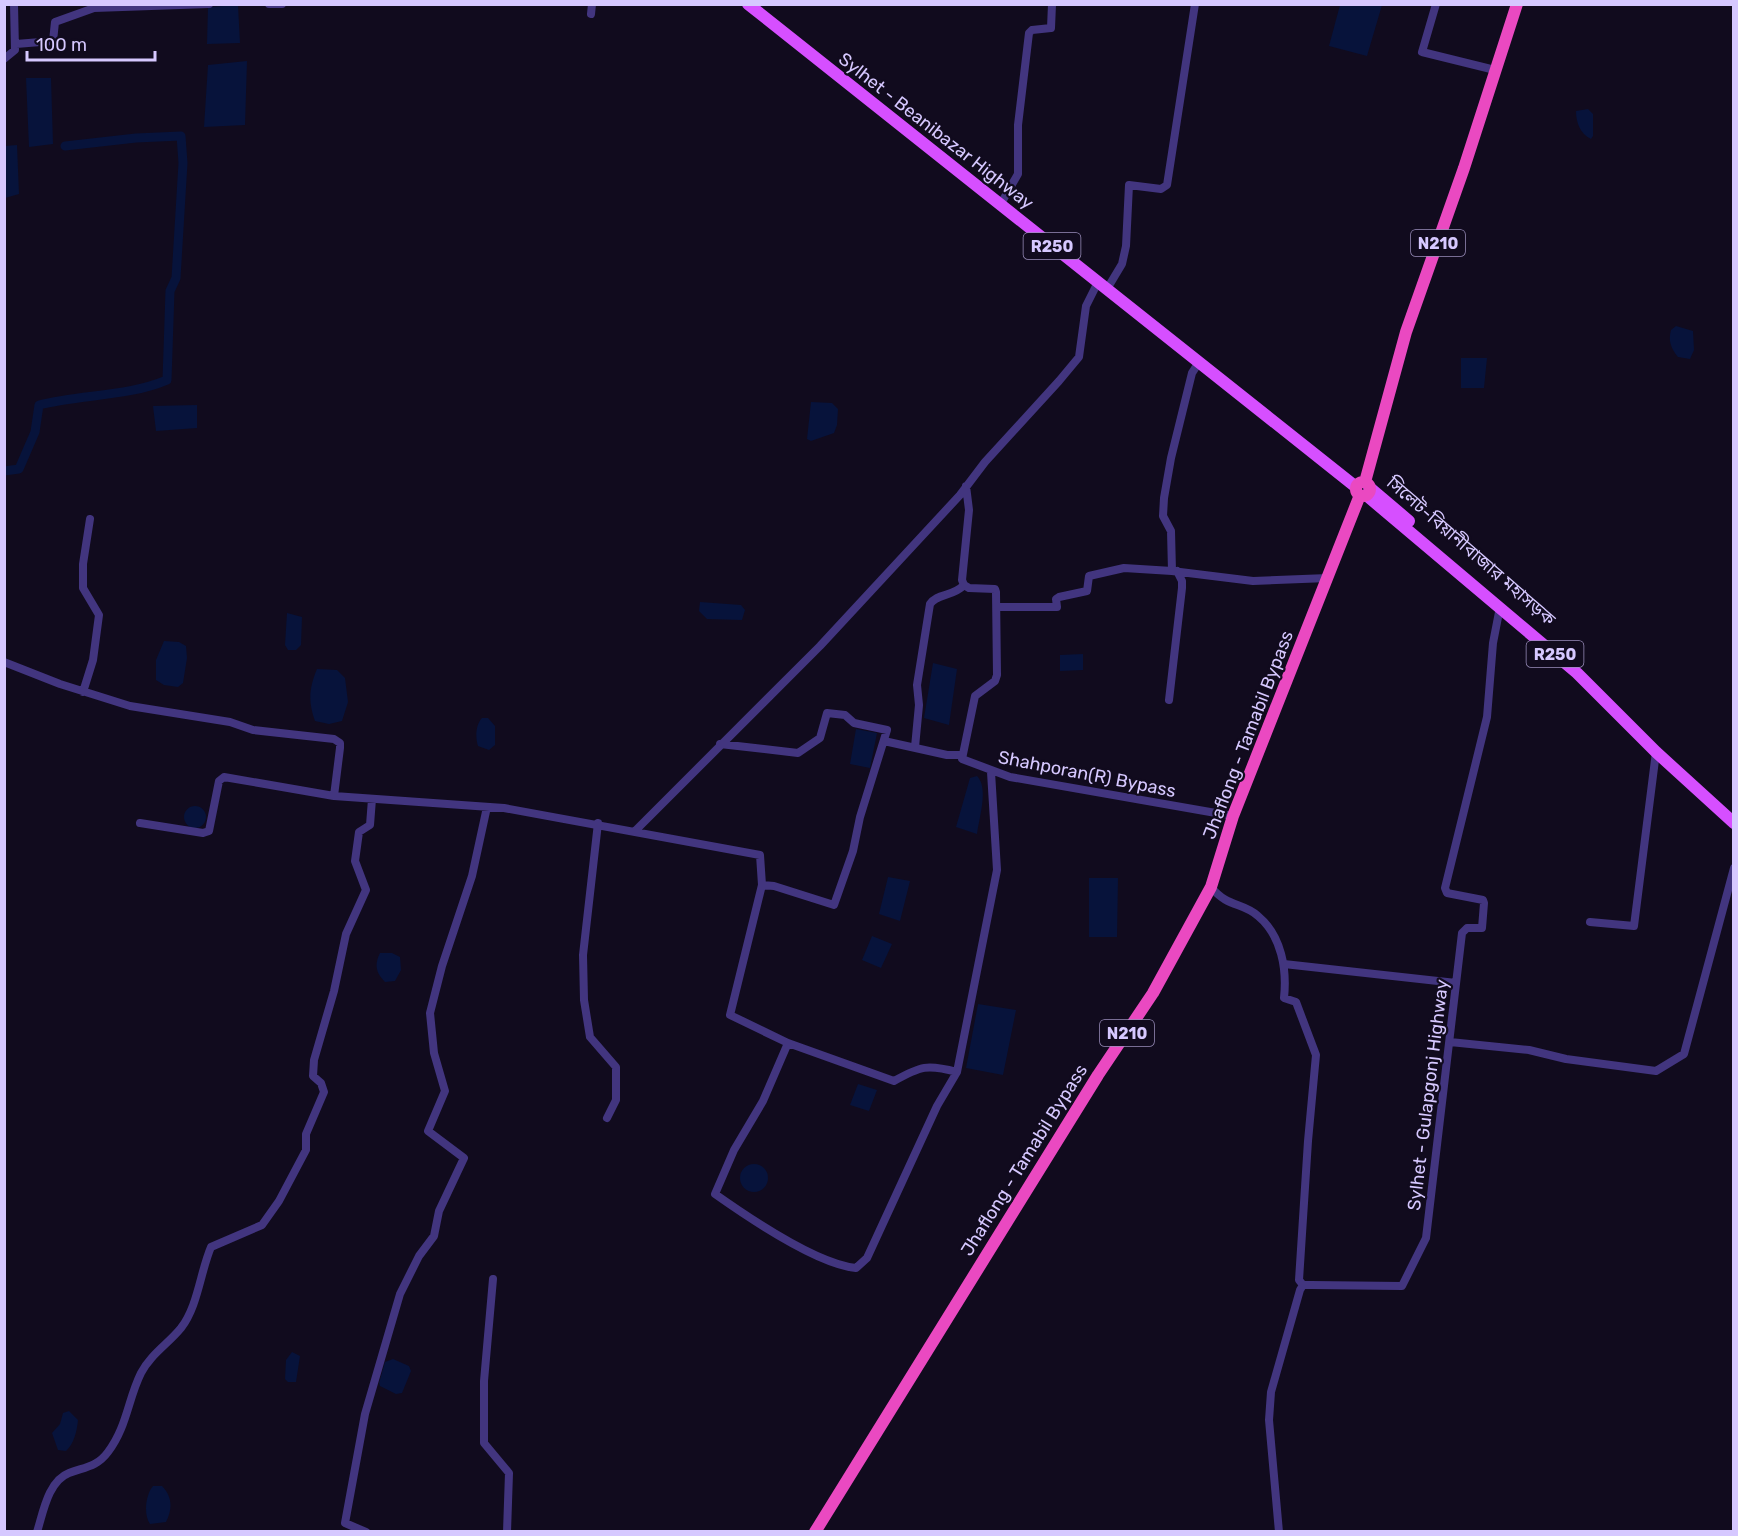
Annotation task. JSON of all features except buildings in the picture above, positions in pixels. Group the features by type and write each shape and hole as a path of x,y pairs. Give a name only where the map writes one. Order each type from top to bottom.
{"highway":[{"name":"Jhaflong - Tamabil Bypass","path":"815,1532 1098,1075 1153,993 1211,887 1233,816 1363,488 1406,332 1464,168 1517,4"}],"main road":[{"name":"Sylhet - Beanibazar Highway","path":"748,4 1363,488"},
{"name":"Sylhet - Beanibazar Highway","path":"758,4 1003,200 1199,362 1363,488"},
{"name":"সিলেট-বিয়ানীবাজার মহাসড়ক","path":"1363,488 1577,673 1656,752 1734,823"},
{"name":"সিলেট-বিয়ানীবাজার মহাসড়ক","path":"1363,488 1580,669 1659,748 1734,813"}],"street":[{"path":"4,59 15,50 14,4"},
{"path":"16,44 53,40 54,22 94,8 209,4"},
{"path":"269,4 282,4"},
{"path":"591,14 592,4"},
{"path":"1003,200 1014,185 1018,174 1018,125 1029,33 1032,30 1051,28 1052,4"},
{"path":"635,831 820,646 966,486 1079,357 1086,306 1122,264 1126,246 1129,184 1161,189 1167,186 1195,4"},
{"path":"1436,4 1422,52 1495,70"},
{"path":"1168,700 1182,581 1174,571 1171,531 1163,516 1164,498 1171,458 1192,373 1199,362"},
{"path":"915,747 919,705 917,685 930,604 936,598 958,592 964,585 969,510 966,486"},
{"path":"82,692 93,660 99,615 83,588 83,564 90,519"},
{"path":"997,607 1057,607 1056,599 1059,597 1087,591 1089,576 1124,568 1174,571 1253,581 1328,578"},
{"path":"884,741 947,755 962,755 975,696 995,681 998,675 995,589 969,588 964,585"},
{"name":"Sylhet - Gulapgonj Highway","path":"1303,1285 1398,1287 1410,1272 1426,1238 1462,933 1464,929 1482,928 1485,903 1483,900 1447,893 1445,888 1487,717 1493,643 1500,607"},
{"path":"4,662 82,692 130,706 230,722 253,730 334,739 340,743 334,795"},
{"path":"720,744 798,753 820,738 827,713 845,715 854,723 887,730 860,817 853,851 834,905 774,886 762,885"},
{"path":"1590,922 1634,926 1656,752"},
{"name":"Shahporan(R) Bypass","path":"962,755 969,763 1010,777 1233,816"},
{"path":"788,1043 763,1101 734,1149 715,1194 771,1232 841,1267 856,1268 867,1258 937,1106 957,1072 997,870 991,772"},
{"path":"140,823 203,833 209,831 219,781 224,777 334,795 487,807 598,823 760,855 762,885 730,1015 788,1043 894,1081 917,1068 932,1065 957,1072"},
{"path":"38,1532 49,1494 66,1474 92,1467 107,1454 125,1425 141,1372 161,1346 181,1328 193,1305 211,1247 262,1225 279,1201 306,1150 306,1134 324,1092 321,1083 313,1076 314,1060 334,991 346,933 366,890 355,861 360,832 370,825 372,799"},
{"path":"366,1532 345,1522 365,1414 400,1294 419,1256 434,1236 439,1210 464,1158 428,1131 445,1091 434,1053 430,1013 442,966 472,876 487,807"},
{"path":"598,823 584,955 584,1000 590,1037 616,1067 616,1100 607,1118"},
{"path":"1450,1041 1529,1050 1612,1066 1656,1071 1684,1054 1734,868"},
{"path":"1211,887 1222,900 1258,915 1274,936 1287,974 1284,998 1296,1002 1316,1055 1299,1280 1303,1285 1271,1392 1269,1420 1280,1532"},
{"path":"1284,964 1456,983"},
{"path":"493,1280 484,1381 484,1443 509,1473 507,1532"}],"water":[{"path":"238,5 240,43 207,44 208,7"},
{"path":"1340,5 1382,5 1367,56 1329,46"},
{"path":"247,61 245,125 204,127 208,65"},
{"path":"26,78 51,78 53,144 29,147"},
{"path":"1588,109 1593,114 1591,139 1581,131 1576,115 1576,111"},
{"path":"17,145 19,194 5,198 5,146"},
{"path":"1676,326 1693,331 1694,350 1690,359 1678,357 1672,347 1670,334"},
{"path":"1461,358 1487,358 1484,388 1461,388"},
{"path":"811,402 832,403 838,409 834,433 811,441 807,439"},
{"path":"197,405 197,428 156,431 153,406"},
{"path":"700,602 741,605 745,610 742,620 707,619 699,611"},
{"path":"287,613 302,617 301,645 296,650 288,650 285,645"},
{"path":"164,641 179,642 186,646 187,658 183,683 178,687 164,685 156,680 156,660"},
{"path":"1083,654 1083,670 1060,671 1060,655"},
{"path":"933,663 957,669 949,725 924,718"},
{"path":"317,669 337,670 345,678 348,702 342,721 329,724 315,721 310,695"},
{"path":"482,718 488,718 495,726 495,745 489,750 478,746 477,742 477,727"},
{"path":"856,729 877,733 870,768 850,764"},
{"path":"977,776 981,781 983,795 977,834 956,827 970,778"},
{"path":"191,806 199,806 206,813 206,821 199,828 191,828 184,821 184,813"},
{"path":"888,877 910,881 900,921 879,914"},
{"path":"1089,878 1118,878 1117,937 1089,937"},
{"path":"872,936 892,944 881,968 862,960"},
{"path":"380,953 392,953 400,957 401,970 395,981 385,982 380,975 377,961"},
{"path":"978,1004 1016,1010 1003,1075 966,1068"},
{"path":"858,1084 877,1090 869,1111 850,1105"},
{"path":"754,1164 764,1168 768,1178 764,1188 754,1192 744,1188 740,1178 744,1168"},
{"path":"292,1352 300,1356 296,1382 288,1382 285,1379 286,1360"},
{"path":"393,1359 409,1366 411,1371 402,1393 396,1394 380,1386 379,1383 385,1362"},
{"path":"69,1411 78,1420 76,1433 66,1451 58,1450 52,1433 60,1424 63,1413"},
{"path":"153,1486 162,1486 170,1498 170,1512 166,1522 150,1524 148,1520 146,1504"}],"waterway":[{"path":"4,471 19,469 35,432 39,405 136,390 167,380 170,291 176,278 183,163 181,136 136,138 65,146"}]}
